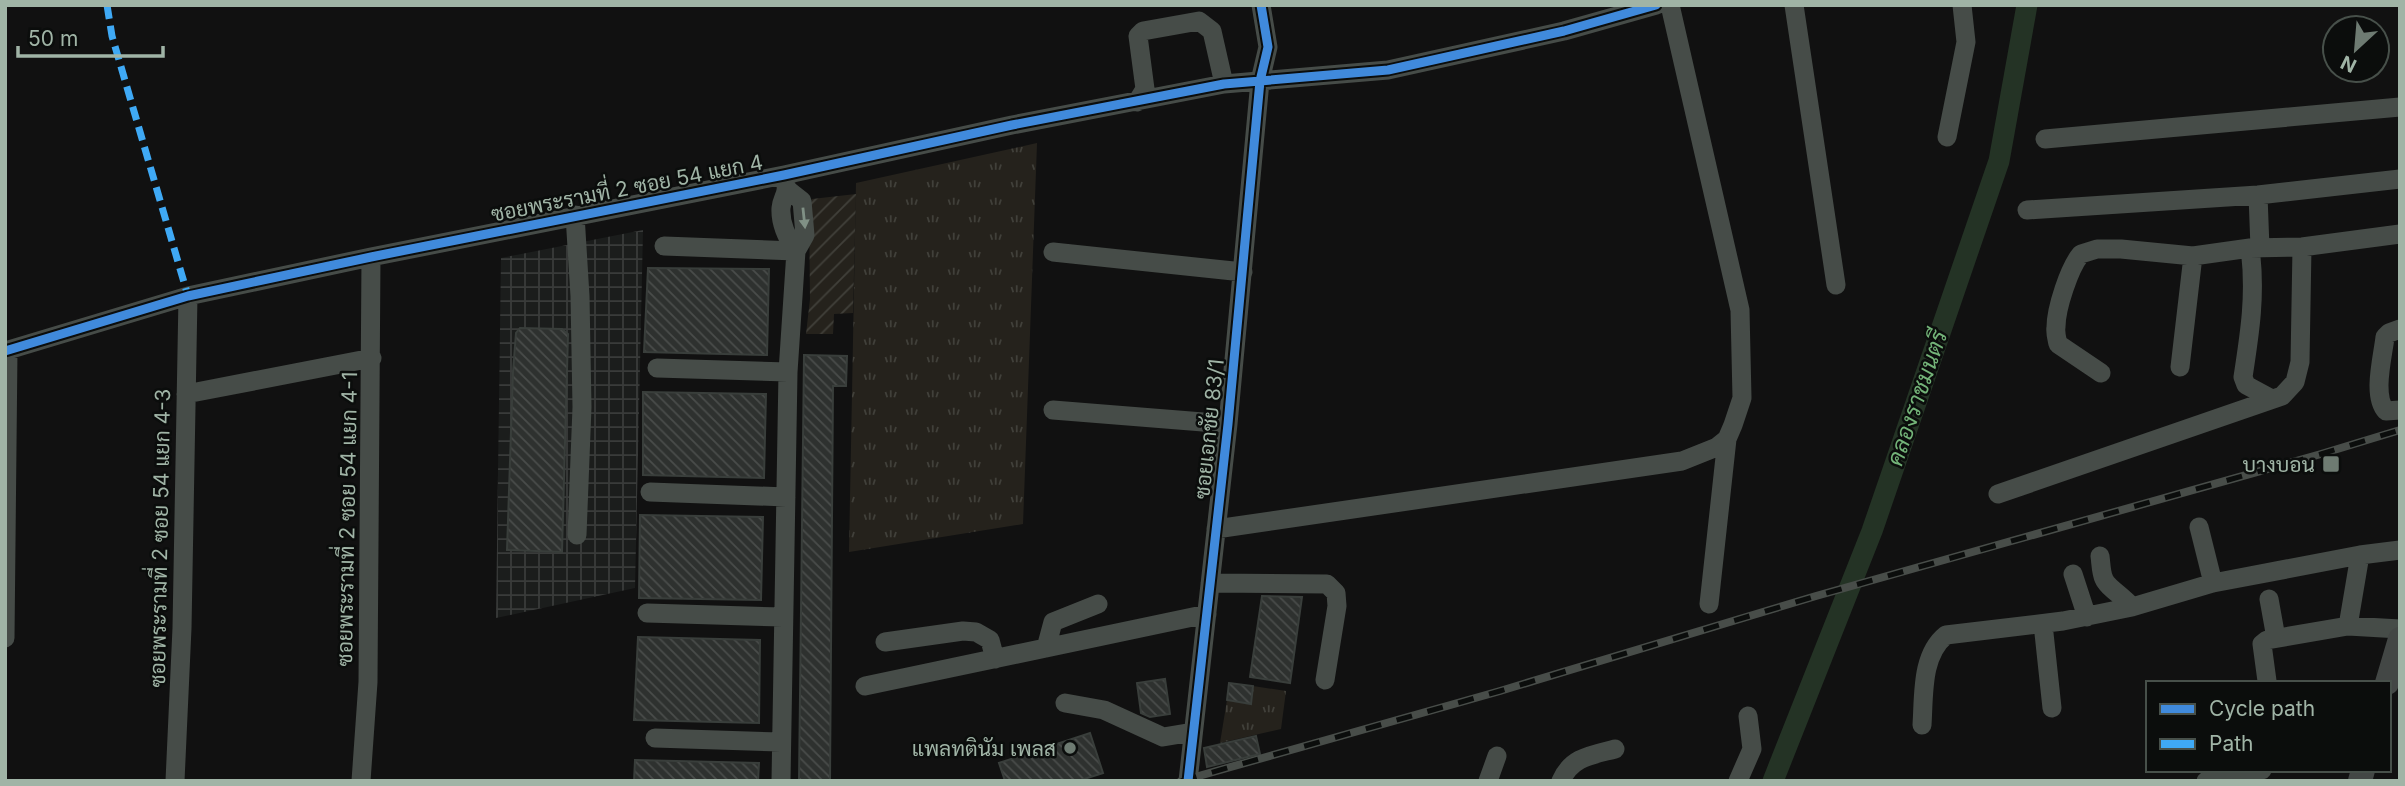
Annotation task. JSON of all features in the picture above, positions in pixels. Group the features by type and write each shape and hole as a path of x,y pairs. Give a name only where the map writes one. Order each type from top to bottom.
{"main road":[{"path":"2388,681 2400,639"}],"street":[{"name":"ซอยเอกชัย 83/1","path":"1188,781 1228,424 1260,81 1268,47 1261,5"},
{"name":"ซอยพระรามที่ 2 ซอย 54 แยก 4","path":"7,350 188,296 371,257 575,215 786,183 1012,125 1224,84 1388,70 1564,31 1656,5"},
{"path":"1671,5 1740,310 1742,398 1727,439 1709,604"},
{"path":"1794,5 1836,285"},
{"path":"1947,137 1966,42 1962,5"},
{"path":"1137,102 1145,89 1138,46 1138,36 1143,31 1199,21 1207,25 1212,31 1224,84"},
{"path":"2045,139 2400,107"},
{"path":"2027,210 2258,195 2400,179"},
{"path":"780,781 788,372 796,251 786,236 781,206 786,183"},
{"path":"2258,195 2253,312 2243,377 2246,386 2272,400"},
{"path":"575,215 582,407 577,535"},
{"path":"2101,373 2058,344 2056,327 2059,308 2081,254 2098,249 2121,248 2193,256 2255,248 2302,247 2400,234"},
{"path":"664,246 796,251"},
{"path":"1998,494 2282,396 2295,382 2300,362 2302,247"},
{"path":"1053,252 1243,272"},
{"path":"2180,367 2193,256"},
{"name":"ซอยพระรามที่ 2 ซอย 54 แยก 4-1","path":"362,781 368,682 371,257"},
{"name":"ซอยพระรามที่ 2 ซอย 54 แยก 4-3","path":"175,781 182,628 188,296"},
{"path":"2400,329 2389,332 2385,337 2378,393 2381,406 2386,411 2400,410"},
{"path":"5,638 7,350"},
{"path":"186,394 372,358"},
{"path":"657,368 788,372"},
{"path":"1053,410 1228,424"},
{"path":"1216,529 1682,461 1717,447 1727,439"},
{"path":"650,492 786,497"},
{"path":"2199,527 2213,583"},
{"path":"1922,725 1924,678 1935,643 1946,635 2087,617 2213,583 2400,550"},
{"path":"2348,626 2360,555"},
{"path":"2100,556 2103,578 2108,586 2124,597 2132,607"},
{"path":"2073,574 2087,617"},
{"path":"1210,583 1327,584 1336,593 1337,606 1325,680"},
{"path":"2269,599 2276,638"},
{"path":"1046,648 1053,622 1098,604"},
{"path":"646,613 783,617"},
{"path":"865,686 1207,614"},
{"path":"2043,624 2052,708"},
{"path":"2267,681 2262,644 2267,640 2348,626 2400,629"},
{"path":"885,642 962,631 976,632 990,640 995,659"},
{"path":"1065,703 1104,710 1163,737 1193,732"},
{"path":"1738,781 1752,748 1748,716"},
{"path":"654,738 781,742"},
{"path":"1561,781 1578,759 1615,749"},
{"path":"1488,781 1497,756"},
{"path":"2206,781 2239,772"}],"shaded area":[{"path":"643,230 635,588 496,618 501,258"}],"green space":[{"path":"1037,143 1023,524 849,552 856,183"},
{"path":"856,194 853,313 834,314 833,334 806,334 810,299 809,207 812,199"},
{"path":"1253,686 1286,691 1281,729 1220,743 1227,700 1250,704"}],"building":[{"path":"648,268 769,269 767,355 644,352"},
{"path":"520,328 562,329 568,334 562,552 507,550 513,372 516,333"},
{"path":"804,355 847,356 846,386 833,386 830,781 799,781"},
{"path":"643,392 766,394 764,478 643,475"},
{"path":"640,515 763,517 761,600 639,598"},
{"path":"1262,596 1302,597 1290,683 1250,677"},
{"path":"638,637 760,640 759,723 634,720"},
{"path":"1165,679 1170,714 1150,717 1141,713 1137,683"},
{"path":"1229,683 1253,686 1251,704 1227,700"},
{"name":"แพลทตินัม เพลส","path":"1090,733 1103,773 1078,781 1005,781 999,763"},
{"path":"1256,736 1260,754 1207,767 1204,748"},
{"path":"635,760 759,763 758,781 634,781"}],"waterway":[{"name":"คลองราชมนตรี","path":"1773,781 1872,531 1999,161 2027,5"}],"railway":[{"path":"1181,781 2400,430"}],"marked path":[{"path":"107,5 112,36 188,296"}],"cycle path":[{"path":"1188,781 1228,424 1260,81 1268,47 1261,5"},
{"path":"5,351 188,296 371,257 1224,84 1388,70 1564,31 1656,5"}],"place":[{"name":"บางบอน","path":"2331,464"},
{"name":"แพลทตินัม เพลส","path":"1070,748"}]}
